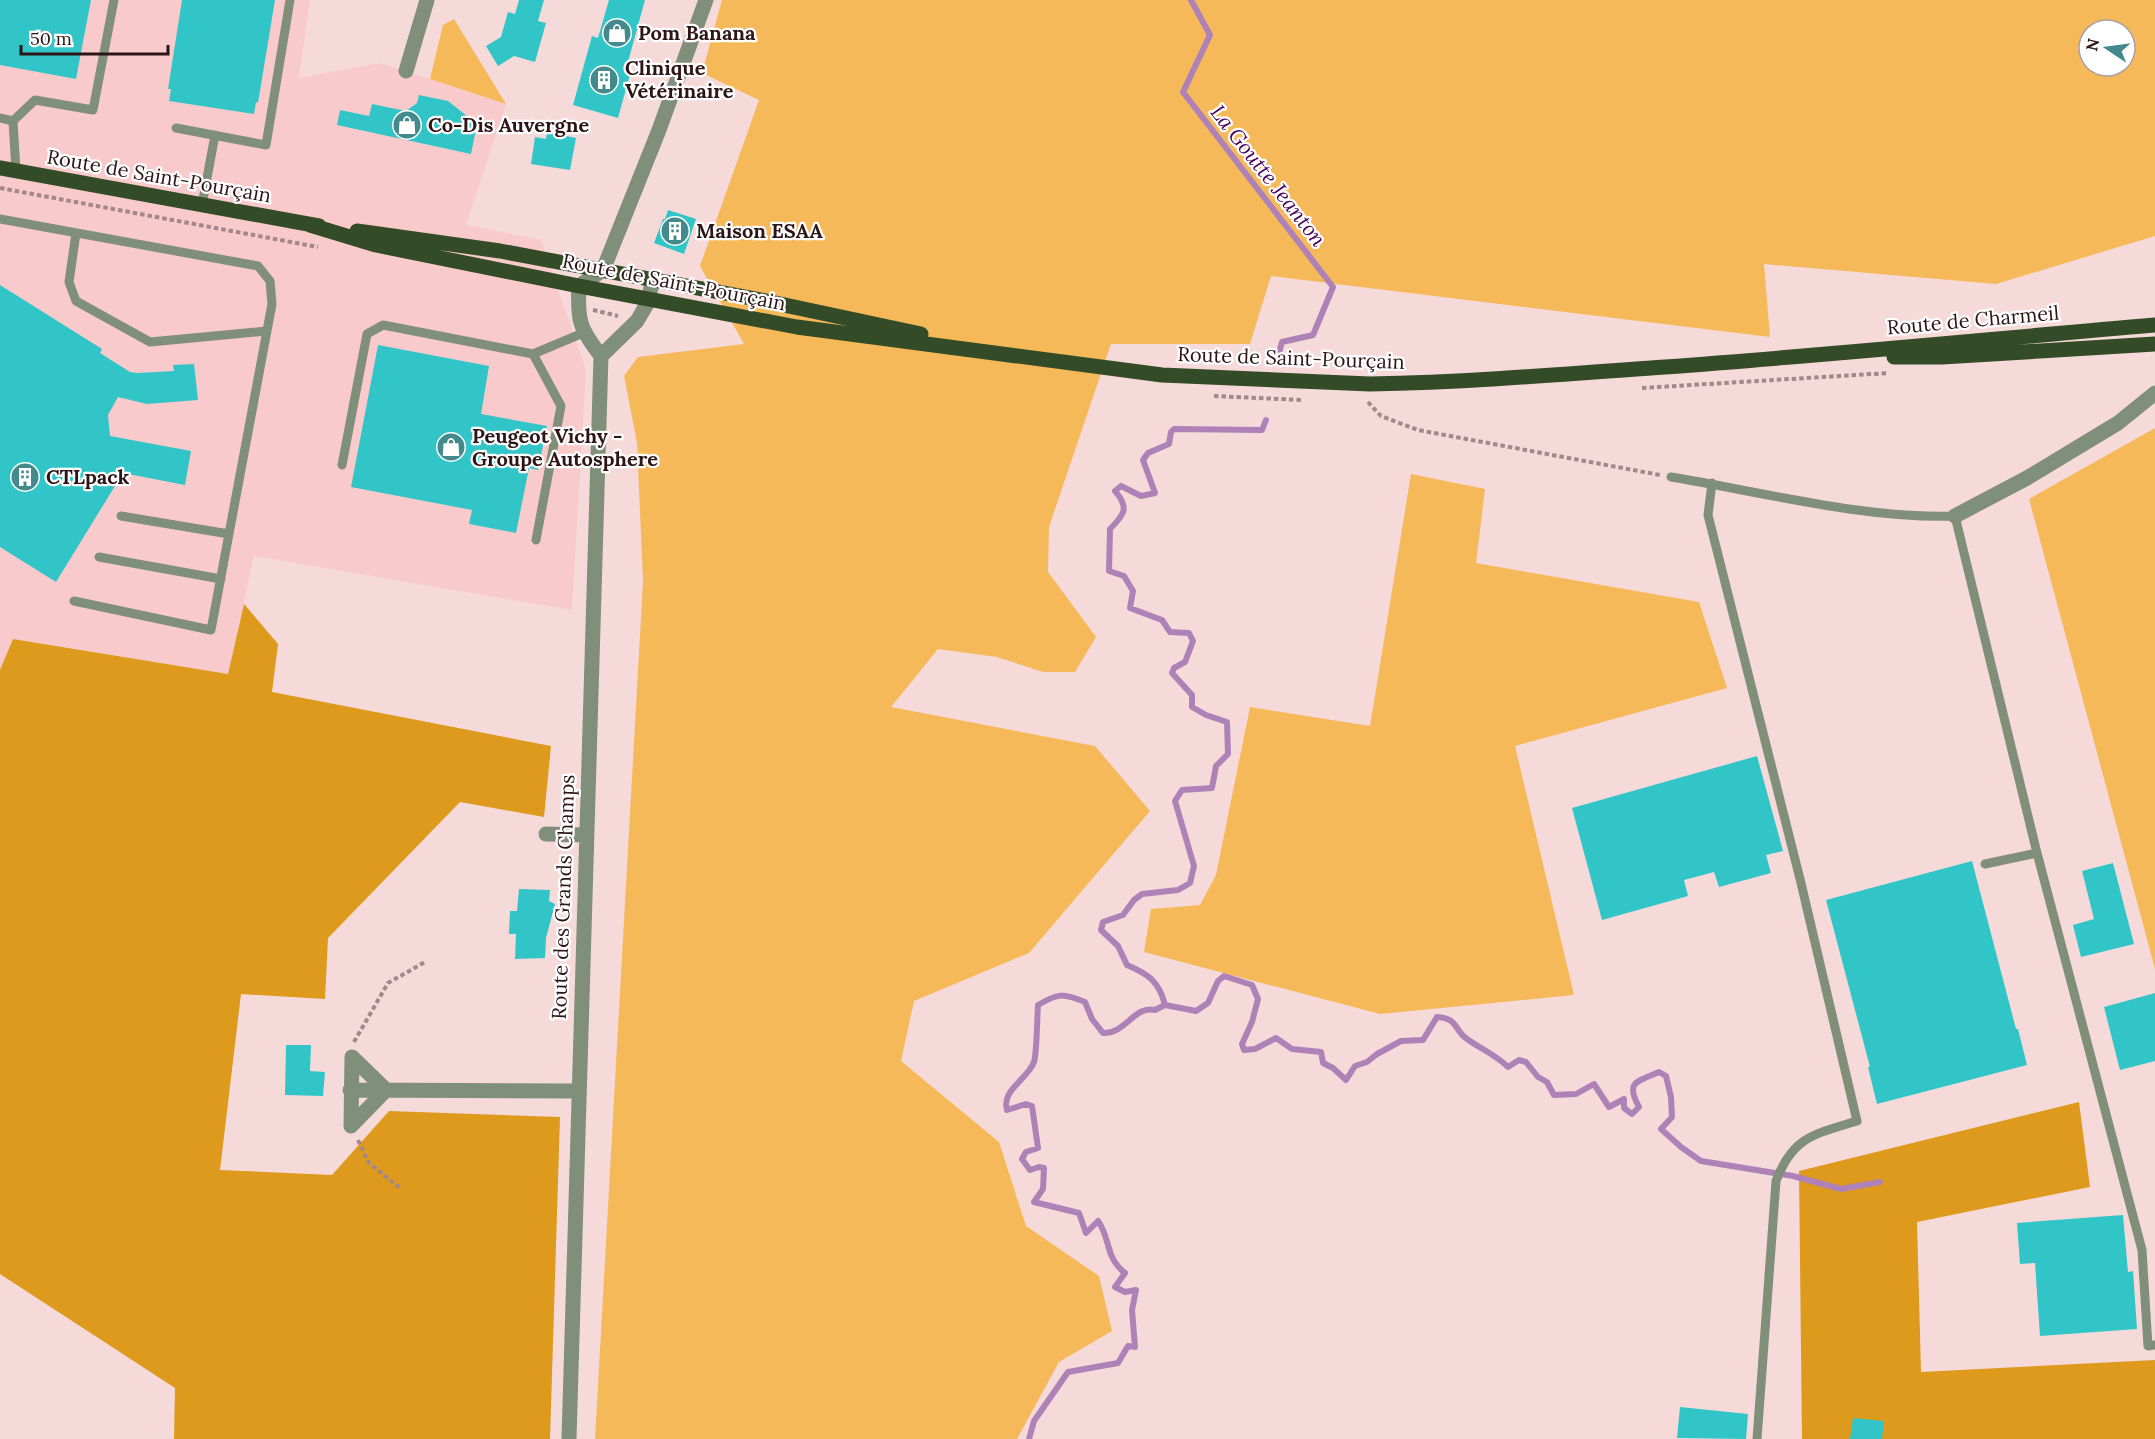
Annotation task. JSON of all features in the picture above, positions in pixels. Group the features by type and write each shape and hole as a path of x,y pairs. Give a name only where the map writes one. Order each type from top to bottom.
{"main road":[{"name":"Route de Saint-Pourçain","path":"0,168 310,225 500,251 756,298 1033,357"},
{"name":"Route de Saint-Pourçain","path":"310,225 376,245 797,327 1162,375 1370,384 1549,376"},
{"name":"Route de Charmeil","path":"1549,376 2155,325"},
{"name":"Route de Charmeil","path":"1795,357 1942,357 2155,344"}],"street":[{"path":"406,71 427,0"},
{"path":"653,280 648,299 637,321 601,356 584,333 578,307 579,286 603,270 659,130 706,0"},
{"name":"Route des Grands Champs","path":"569,1439 601,356"},
{"path":"1955,516 2027,478 2118,423 2155,393"},
{"path":"546,834 586,835"},
{"path":"352,1057 386,1090"},
{"path":"351,1126 352,1057"},
{"path":"350,1090 578,1091"},
{"path":"351,1126 386,1090"}],"lane":[{"path":"16,171 13,121 35,100 93,110 114,0"},
{"path":"176,128 266,145 290,0"},
{"path":"0,118 13,121"},
{"path":"202,205 214,135"},
{"path":"0,219 258,266 270,281 272,304 211,630 74,601"},
{"path":"76,233 69,282 76,302 150,342 267,331"},
{"path":"342,465 367,334 383,326 533,354 584,333"},
{"path":"533,354 561,406 536,540"},
{"path":"1671,477 1850,509 1932,517 1955,516 2037,852 2142,1250 2148,1346 2155,1345"},
{"path":"1712,483 1708,515 1802,883 1857,1121 1819,1133 1800,1142 1784,1161 1776,1181 1757,1439"},
{"path":"121,516 229,534"},
{"path":"99,557 221,579"},
{"path":"1985,864 2037,852"}],"path":[{"path":"0,188 318,247"},
{"path":"578,307 637,321"},
{"path":"1632,388 1893,373"},
{"path":"1212,396 1312,400"},
{"path":"1357,401 1378,401"},
{"path":"1368,402 1381,416 1418,430 1671,477"},
{"path":"352,1057 352,1046 388,983 425,962"},
{"path":"351,1126 369,1163 400,1188"}],"shaded area":[{"path":"0,0 310,0 299,78 380,63 506,104 466,225 541,240 586,370 572,610 254,556 228,674 13,639 0,670"},
{"path":"722,0 2155,0 2155,236 1996,284 1764,264 1770,337 1271,276 1250,344 1111,344 1049,527 1048,572 1096,637 1075,672 1043,672 997,657 938,649 891,707 1095,746 1150,811 1029,953 914,1001 901,1061 999,1142 1026,1226 1099,1276 1112,1331 1059,1362 1017,1439 595,1439 643,581 637,443 624,376 638,357 744,344 700,266 759,100 702,73"},
{"path":"454,19 506,104 430,79 443,25"},
{"path":"2155,428 2155,969 2029,499"},
{"path":"1411,474 1485,489 1476,563 1699,602 1727,688 1515,746 1574,995 1380,1014 1144,952 1151,909 1200,905 1216,875 1250,707 1370,726"},
{"path":"244,604 278,644 272,692 551,746 544,817 460,802 328,938 325,999 241,994 220,1170 332,1175 389,1111 560,1117 550,1439 174,1439 175,1388 0,1274 0,670 13,639 228,674"},
{"path":"2079,1102 2090,1187 1917,1222 1921,1372 2155,1360 2155,1439 1802,1439 1799,1171"}],"building":[{"path":"0,0 91,0 76,79 0,65"},
{"path":"182,0 275,0 258,103 256,102 254,114 169,101 171,89 168,89"},
{"path":"519,0 544,0 538,21 546,23 535,62 514,56 498,66 486,46 501,37 508,12 515,14"},
{"path":"609,0 645,0 626,69 631,71 618,118 573,105 592,36 598,38"},
{"name":"Co-Dis Auvergne","path":"419,95 448,101 477,124 471,154 337,125 340,110 369,116 372,104 406,111 417,103"},
{"path":"547,132 576,138 570,170 531,164 535,137 546,139"},
{"name":"Maison ESAA","path":"668,210 696,219 684,254 654,243"},
{"name":"CTLpack","path":"0,285 102,349 100,353 130,372 174,371 173,365 194,364 198,400 147,404 118,397 108,415 110,436 191,451 185,485 123,473 56,582 0,547"},
{"name":"Peugeot Vichy - Groupe Autosphere","path":"378,345 489,366 481,414 547,426 538,470 529,468 516,533 469,524 472,510 351,487"},
{"path":"1757,756 1783,851 1766,855 1771,873 1719,887 1714,872 1684,880 1688,896 1602,920 1572,808"},
{"path":"1972,861 2027,1065 1877,1104 1868,1067 1870,1067 1826,900"},
{"path":"2113,863 2134,944 2081,957 2073,925 2094,919 2082,871"},
{"path":"519,889 550,890 549,901 555,904 546,938 545,958 515,959 516,934 509,934 510,911 517,911"},
{"path":"2155,993 2155,1061 2120,1070 2104,1007"},
{"path":"286,1045 311,1045 310,1071 325,1072 323,1096 285,1095"},
{"path":"2123,1215 2128,1272 2133,1271 2137,1329 2040,1336 2035,1263 2020,1264 2017,1223"},
{"path":"1680,1407 1748,1414 1746,1439 1677,1438"},
{"path":"1853,1418 1884,1421 1882,1439 1850,1439"}],"waterway":[{"name":"La Goutte Jeanton","path":"1191,0 1210,35 1183,92 1333,287 1313,335 1282,342 1279,353"},
{"name":"La Goutte Jeanton","path":"1165,1005 1152,979 1127,965 1118,946 1101,930 1103,922 1123,915 1134,900 1142,894 1178,890 1190,883 1194,866 1175,801 1182,790 1212,788 1216,766 1228,754 1227,722 1206,715 1192,707 1192,695 1172,673 1174,668 1185,662 1193,641 1189,633 1170,632 1162,620 1130,608 1133,591 1124,576 1109,571 1110,529 1119,520 1124,507 1115,491 1121,486 1141,496 1155,493 1143,460 1148,453 1169,444 1171,432 1174,429 1262,430 1266,420"},
{"path":"1165,1005 1196,1011 1208,1003 1218,981 1224,976 1252,985 1258,999 1252,1022 1242,1044 1244,1050 1255,1049 1276,1038 1292,1049 1321,1052 1323,1063 1333,1068 1346,1080 1355,1066 1367,1062 1401,1041 1423,1040 1437,1017 1444,1018 1452,1022 1463,1036 1508,1067 1519,1060 1526,1062 1538,1077 1547,1082 1554,1095 1576,1094 1594,1084 1609,1107 1624,1099 1624,1108 1632,1114 1639,1107 1633,1087 1639,1081 1659,1072 1666,1076 1671,1097 1672,1117 1661,1129 1701,1161 1793,1176 1841,1189 1880,1182"},
{"name":"La Goutte Jeanton","path":"1029,1439 1034,1421 1068,1372 1118,1363 1128,1346 1135,1347 1132,1310 1136,1290 1125,1292 1115,1287 1125,1273 1114,1261 1098,1221 1086,1233 1079,1213 1034,1202 1043,1189 1044,1168 1030,1170 1022,1159 1026,1152 1038,1148 1032,1106 1026,1104 1007,1110 1008,1096 1034,1062 1038,1005 1056,996 1071,997 1085,1002 1092,1019 1103,1033 1118,1029 1141,1012 1155,1010 1165,1005"}],"place":[{"name":"Pom Banana","path":"617,33"},
{"name":"Clinique Vétérinaire","path":"604,80"},
{"name":"Co-Dis Auvergne","path":"407,125"},
{"name":"Maison ESAA","path":"675,231"},
{"name":"Peugeot Vichy - Groupe Autosphere","path":"451,447"},
{"name":"CTLpack","path":"25,477"}]}
